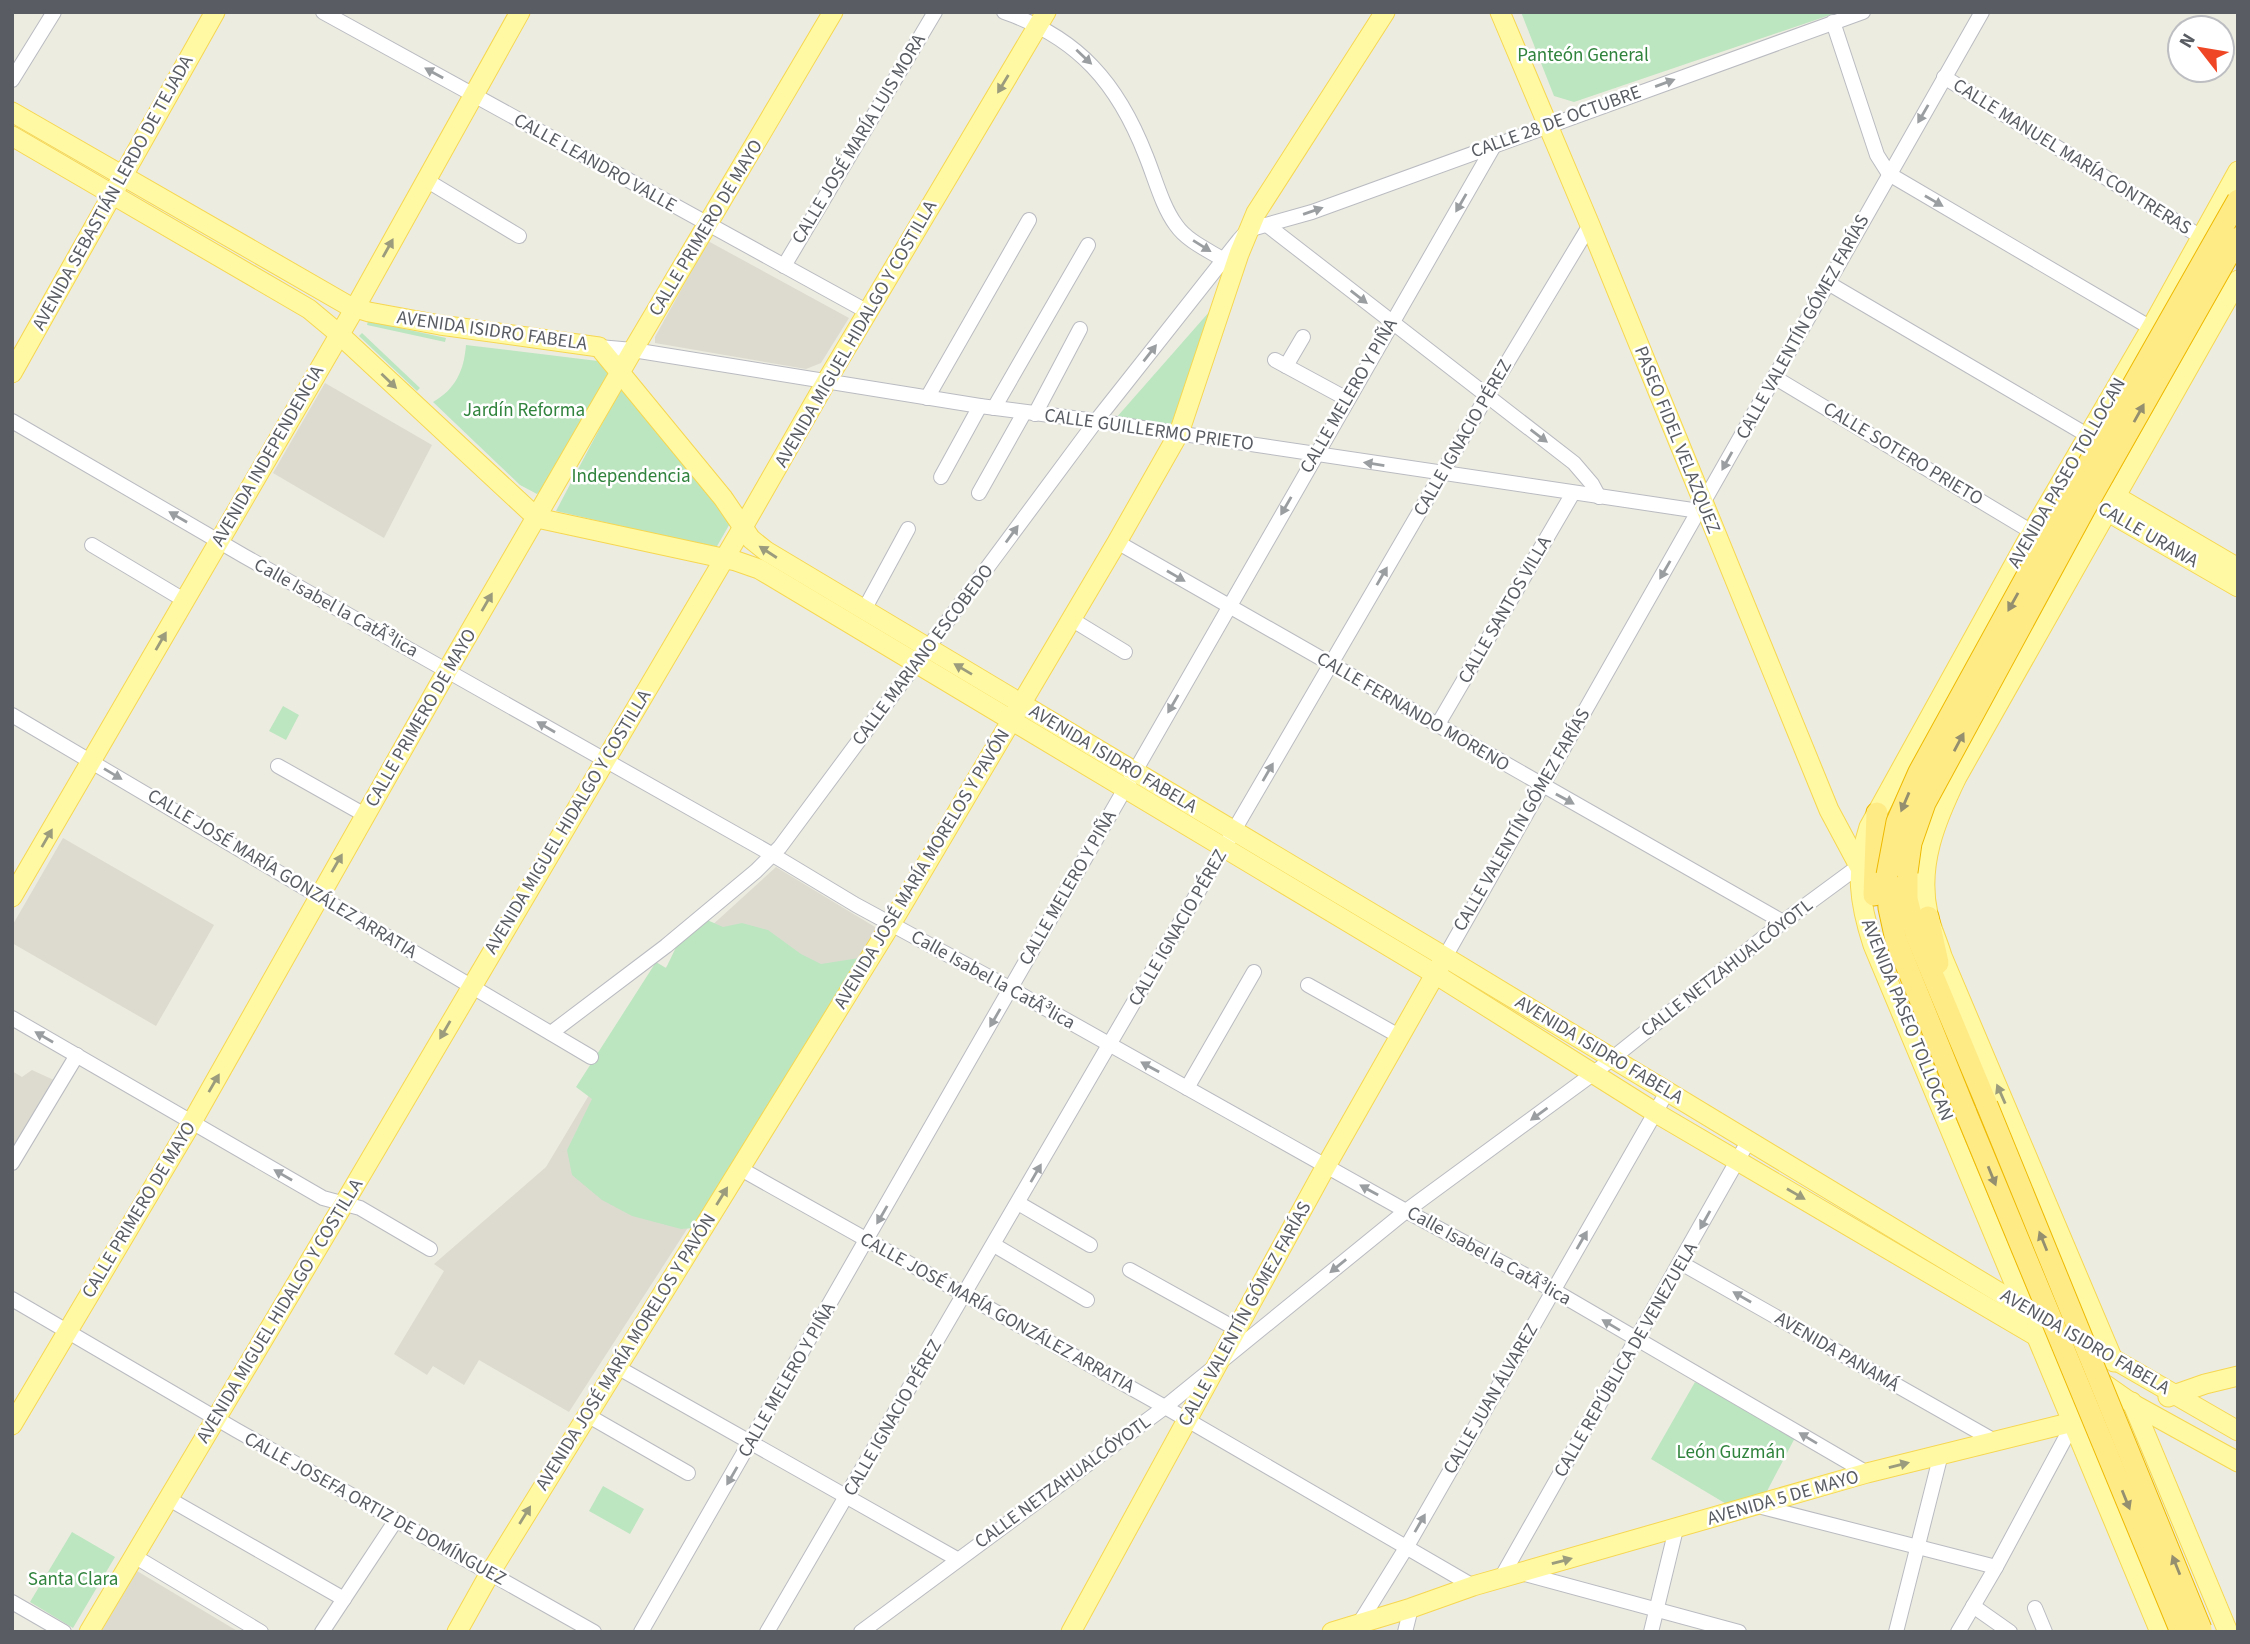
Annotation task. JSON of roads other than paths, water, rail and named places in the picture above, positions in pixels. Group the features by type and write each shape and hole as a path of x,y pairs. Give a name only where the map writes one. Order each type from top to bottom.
{"highway":[{"name":"AVENIDA PASEO TOLLOCAN","path":"2195,1631 1987,1104 1912,924 1907,899 1897,874 1897,822 1919,772 2238,200"},
{"name":"AVENIDA PASEO TOLLOCAN","path":"2195,1631 1966,1113 1896,940 1889,908 1897,874 1925,803 2084,510 2238,237"},
{"path":"1877,813 1874,894 1878,915 1896,940"},
{"path":"1928,917 1948,1013"}],"main road":[{"name":"AVENIDA SEBASTIÁN LERDO DE TEJADA","path":"12,373 215,12"},
{"name":"CALLE PRIMERO DE MAYO","path":"12,1425 191,1122 633,350 833,12"},
{"name":"AVENIDA JOSÉ MARÍA MORELOS Y PAVÓN","path":"457,1632 489,1573 891,924 1117,542 1179,433 1248,230 1385,12"},
{"name":"PASEO FIDEL VELAZQUEZ","path":"1500,12 1590,225 1701,508 1779,685 1829,810 1859,866"},
{"name":"AVENIDA INDEPENDENCIA","path":"12,897 91,761 179,598 219,541 355,308 516,13"},
{"name":"AVENIDA MIGUEL HIDALGO Y COSTILLA","path":"89,1632 1042,19"},
{"name":"AVENIDA ISIDRO FABELA","path":"12,112 355,308 440,325 599,347 715,488 758,546 864,610 922,656"},
{"path":"12,136 309,309 537,518"},
{"name":"AVENIDA PASEO TOLLOCAN","path":"2160,1632 1873,945 1860,896 1859,866 1869,827 2032,531 2151,328 2238,171"},
{"path":"2228,1632 2070,1254 1970,1024 1928,917 1924,874 1938,818 1957,777 2238,280"},
{"path":"2101,414 2104,429 2120,445 2141,448 2148,440"},
{"name":"CALLE URAWA","path":"2063,476 2237,572"},
{"name":"AVENIDA ISIDRO FABELA","path":"537,518 723,558 760,569 922,656 1440,965 1612,1058 2025,1308 2238,1431"},
{"path":"2032,531 2049,523 2068,525 2082,540 2082,558"},
{"path":"1981,623 1981,639 1989,653 2002,661 2018,664 2023,661"},
{"name":"AVENIDA ISIDRO FABELA","path":"1440,965 1656,1113 2036,1336 2133,1404 2238,1462"},
{"name":"CALLE VALENTÍN GÓMEZ FARÍAS","path":"1071,1632 1326,1166 1440,965"},
{"path":"1978,1279 2008,1267 2025,1283 2048,1282 2064,1269 2070,1254"},
{"name":"AVENIDA 5 DE MAYO","path":"1332,1632 1357,1627 1473,1586 1867,1474 1993,1440 2074,1422 2238,1376"},
{"path":"2153,1451 2151,1429 2155,1416 2165,1403 2176,1395"},
{"path":"2095,1481 2102,1460 2120,1447 2153,1451"}],"street":[{"path":"12,80 54,12"},
{"name":"CALLE LEANDRO VALLE","path":"323,12 868,312"},
{"name":"CALLE JOSÉ MARÍA LUIS MORA","path":"784,266 935,12"},
{"path":"1004,12 1042,19 1101,75 1130,118 1177,226 1224,260"},
{"name":"CALLE 28 DE OCTUBRE","path":"1248,230 1312,212 1863,12"},
{"name":"CALLE VALENTÍN GÓMEZ FARÍAS","path":"1440,965 1982,12"},
{"path":"1833,22 1877,155 1889,174 2151,328"},
{"name":"CALLE MANUEL MARÍA CONTRERAS","path":"1944,77 2201,237"},
{"name":"CALLE MELERO Y PIÑA","path":"641,1632 1495,144"},
{"path":"426,180 519,236"},
{"path":"926,398 1029,220"},
{"path":"1267,225 1574,463 1599,497"},
{"name":"CALLE IGNACIO PÉREZ","path":"767,1632 965,1296 1441,474 1590,225"},
{"name":"CALLE MARIANO ESCOBEDO","path":"551,1033 666,946 773,855 1096,421 1248,230"},
{"path":"941,477 1088,246"},
{"path":"1828,283 2087,435"},
{"path":"979,493 1080,329"},
{"path":"1303,337 1280,363 1347,398"},
{"name":"CALLE GUILLERMO PRIETO","path":"599,347 633,350 926,398 1179,433 1441,474 1599,497 1701,508"},
{"name":"CALLE SOTERO PRIETO","path":"1774,377 2032,531"},
{"name":"Calle Isabel la CatÃ³lica","path":"12,421 891,924 1553,1290 1867,1474"},
{"name":"CALLE SANTOS VILLA","path":"1437,726 1573,493"},
{"path":"864,610 908,529"},
{"name":"CALLE FERNANDO MORENO","path":"1117,542 1783,922"},
{"path":"92,545 179,598"},
{"path":"1072,620 1125,652"},
{"name":"CALLE JOSÉ MARÍA GONZÁLEZ ARRATIA","path":"12,715 591,1057"},
{"path":"278,766 365,815"},
{"name":"CALLE NETZAHUALCÓYOTL","path":"861,1632 1166,1407 1406,1211 1594,1073 1783,922 1859,866"},
{"path":"1187,1088 1254,972"},
{"path":"1308,985 1399,1037"},
{"path":"12,1018 323,1198 360,1208 430,1249"},
{"path":"12,1163 76,1055"},
{"name":"CALLE JUAN ÁLVAREZ","path":"1357,1627 1406,1548 1667,1092"},
{"name":"CALLE REPÚBLICA DE VENEZUELA","path":"1510,1576 1749,1140"},
{"name":"CALLE JOSÉ MARÍA GONZÁLEZ ARRATIA","path":"739,1168 1166,1407 1473,1586"},
{"path":"1018,1203 1090,1245"},
{"path":"994,1245 1087,1300"},
{"name":"AVENIDA PANAMÁ","path":"1681,1263 1993,1440"},
{"path":"1130,1270 1238,1330"},
{"name":"CALLE JOSEFA ORTIZ DE DOMÍNGUEZ","path":"12,1299 217,1419 594,1632"},
{"path":"617,1367 957,1559"},
{"path":"587,1415 688,1473"},
{"path":"1958,1632 1997,1567 2074,1422"},
{"path":"1896,1632 1941,1454"},
{"path":"169,1499 344,1599"},
{"path":"1758,1506 1997,1567"},
{"path":"322,1632 396,1520"},
{"path":"1651,1632 1676,1529"},
{"path":"134,1556 261,1632"},
{"path":"1510,1576 1739,1632"},
{"path":"12,1602 64,1632"},
{"path":"1973,1606 2010,1632"},
{"path":"1405,1632 1411,1608"},
{"path":"2035,1608 2045,1632"}],"park label":[{"name":"Panteón General","path":"1583,55"},
{"name":"Jardín Reforma","path":"524,410"},
{"name":"Independencia","path":"631,476"},
{"name":"León Guzmán","path":"1731,1452"},
{"name":"Santa Clara","path":"73,1579"}]}
